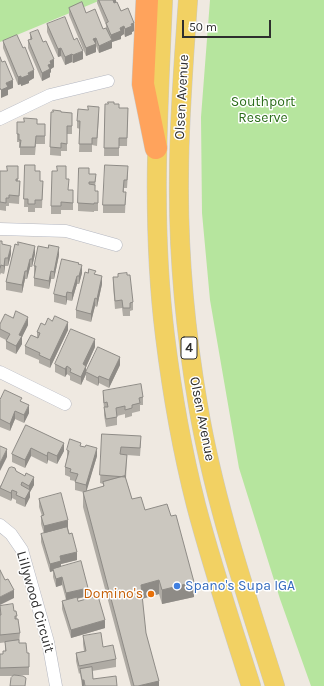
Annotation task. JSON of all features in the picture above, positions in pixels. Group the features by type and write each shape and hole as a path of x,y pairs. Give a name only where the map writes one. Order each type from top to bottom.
{"highway":[{"path":"147,0 143,84 156,148"}],"main road":[{"name":"Olsen Avenue","path":"163,0 156,148 156,212 160,289 167,355 178,423 196,504 251,686"},
{"name":"Olsen Avenue","path":"188,0 178,174 180,246 186,323 198,407 217,491 274,686"}],"street":[{"path":"0,119 50,95 108,81"},
{"path":"0,229 66,231 116,245"},
{"path":"0,372 65,404"},
{"name":"Lillywood Circuit","path":"0,525 11,534 22,550 48,642 56,686"}],"green space":[{"path":"0,0 101,0 0,42"},
{"name":"Southport Reserve","path":"210,0 324,0 324,686 311,686 280,599 239,468 210,300 202,213 201,117"}],"building":[{"path":"99,0 113,0 114,3 117,2 121,11 128,8 134,23 131,24 132,26 125,29 124,26 120,28 121,31 111,35 106,23 108,22"},
{"path":"82,2 86,13 95,9 103,29 106,28 112,40 99,46 96,38 93,39 96,44 86,48 69,8"},
{"path":"65,17 74,40 77,38 83,51 65,57 61,48 58,49 47,24"},
{"path":"38,30 43,42 46,41 54,59 50,61 51,64 48,65 50,69 42,73 28,40 32,39 30,33"},
{"path":"17,35 23,48 25,47 34,70 28,73 29,75 21,78 21,76 18,77 3,41"},
{"path":"0,57 2,62 5,61 13,80 6,83 8,87 1,90 0,88"},
{"path":"108,102 119,104 119,108 128,108 127,138 119,138 119,148 104,148 105,104 108,104"},
{"path":"88,106 99,107 97,138 92,138 92,144 79,144 80,121 77,121 78,109 88,110"},
{"path":"53,110 72,113 72,126 67,126 67,144 61,143 61,148 50,147 51,112 53,112"},
{"path":"24,118 37,119 37,124 45,124 45,136 36,136 35,147 20,147 21,140 19,140 19,134 17,134 17,122 24,122"},
{"path":"25,165 35,165 35,171 40,171 40,181 43,181 42,200 35,200 35,204 28,204 28,199 24,199"},
{"path":"105,165 128,166 127,180 124,180 123,192 126,192 125,205 103,205"},
{"path":"7,166 18,166 18,179 16,179 16,181 20,181 19,196 9,195 9,198 6,198 6,203 0,202 0,171 7,171"},
{"path":"57,166 66,166 66,179 69,179 68,190 73,190 73,203 61,202 61,206 51,206 52,171 57,171"},
{"path":"79,168 89,168 89,174 96,174 95,182 89,182 89,184 95,185 95,191 98,191 98,203 78,203"},
{"path":"0,241 2,241 2,244 11,246 8,258 5,258 4,266 1,265 0,268"},
{"path":"18,242 35,246 32,259 30,259 27,271 25,271 22,285 6,282 15,244 18,245"},
{"path":"49,245 59,247 54,272 51,271 49,281 34,278 36,266 34,266 38,246 48,248"},
{"path":"62,259 82,265 72,293 67,292 66,297 54,294"},
{"path":"89,269 96,271 94,274 102,276 97,299 95,298 91,314 76,310 85,272 88,273"},
{"path":"127,273 127,275 130,275 133,302 130,303 130,308 123,308 122,300 115,301 113,277 118,277 118,274"},
{"path":"16,311 28,317 19,335 22,336 16,346 6,341 10,334 0,329 0,324 5,314 13,318"},
{"path":"55,316 68,322 50,360 39,355 40,353 25,346 31,335 38,338 40,333 37,332 41,323 45,325 48,318 52,321"},
{"path":"71,329 95,339 83,364 86,366 81,377 70,372 71,369 67,366 65,369 55,364"},
{"path":"98,347 120,357 109,380 99,376 98,378 86,372"},
{"path":"141,384 143,397 139,398 140,403 132,405 132,408 125,410 125,406 116,408 117,417 106,419 104,407 108,407 107,402 104,403 103,391"},
{"path":"5,390 22,398 20,401 29,405 24,415 15,411 10,424 0,419 0,400"},
{"path":"26,425 64,443 57,456 48,452 47,456 31,448 25,460 12,454"},
{"path":"102,434 141,436 140,448 121,447 120,454 127,455 125,477 100,475"},
{"path":"70,439 81,443 80,446 85,447 86,445 97,448 86,485 75,482 78,474 70,472 71,469 65,467"},
{"path":"0,446 7,449 0,463"},
{"path":"12,467 25,476 26,473 34,477 29,486 22,482 21,485 30,490 25,499 16,495 17,492 12,490 11,493 0,488 9,468"},
{"path":"125,476 132,499 141,497 145,510 167,504 171,516 176,515 194,582 162,590 159,580 141,585 146,633 159,681 138,686 134,686 83,492 104,486 103,482"},
{"path":"61,493 68,520 44,526 41,516 44,515 39,499"},
{"path":"67,527 69,534 72,533 77,552 60,556 61,561 50,564 41,534"},
{"path":"81,561 88,588 66,593 62,577 56,579 53,569"},
{"path":"0,570 5,580 8,579 14,590 0,597"},
{"path":"98,596 105,620 71,630 62,601 77,597 78,601"},
{"path":"13,604 14,611 16,611 17,616 15,616 15,619 18,619 20,633 0,635 0,606"},
{"path":"101,633 103,647 113,645 116,659 79,666 76,653 86,651 83,636"},
{"path":"19,640 19,643 26,643 27,653 29,653 29,667 0,668 0,654 3,654 3,651 6,651 5,642"},
{"path":"92,667 93,679 116,676 117,686 85,686 80,669"},
{"path":"14,675 23,676 26,678 25,686 10,686 11,678"}],"place":[{"name":"Spano's Supa IGA","path":"177,586"},
{"name":"Domino's","path":"151,594"}]}
